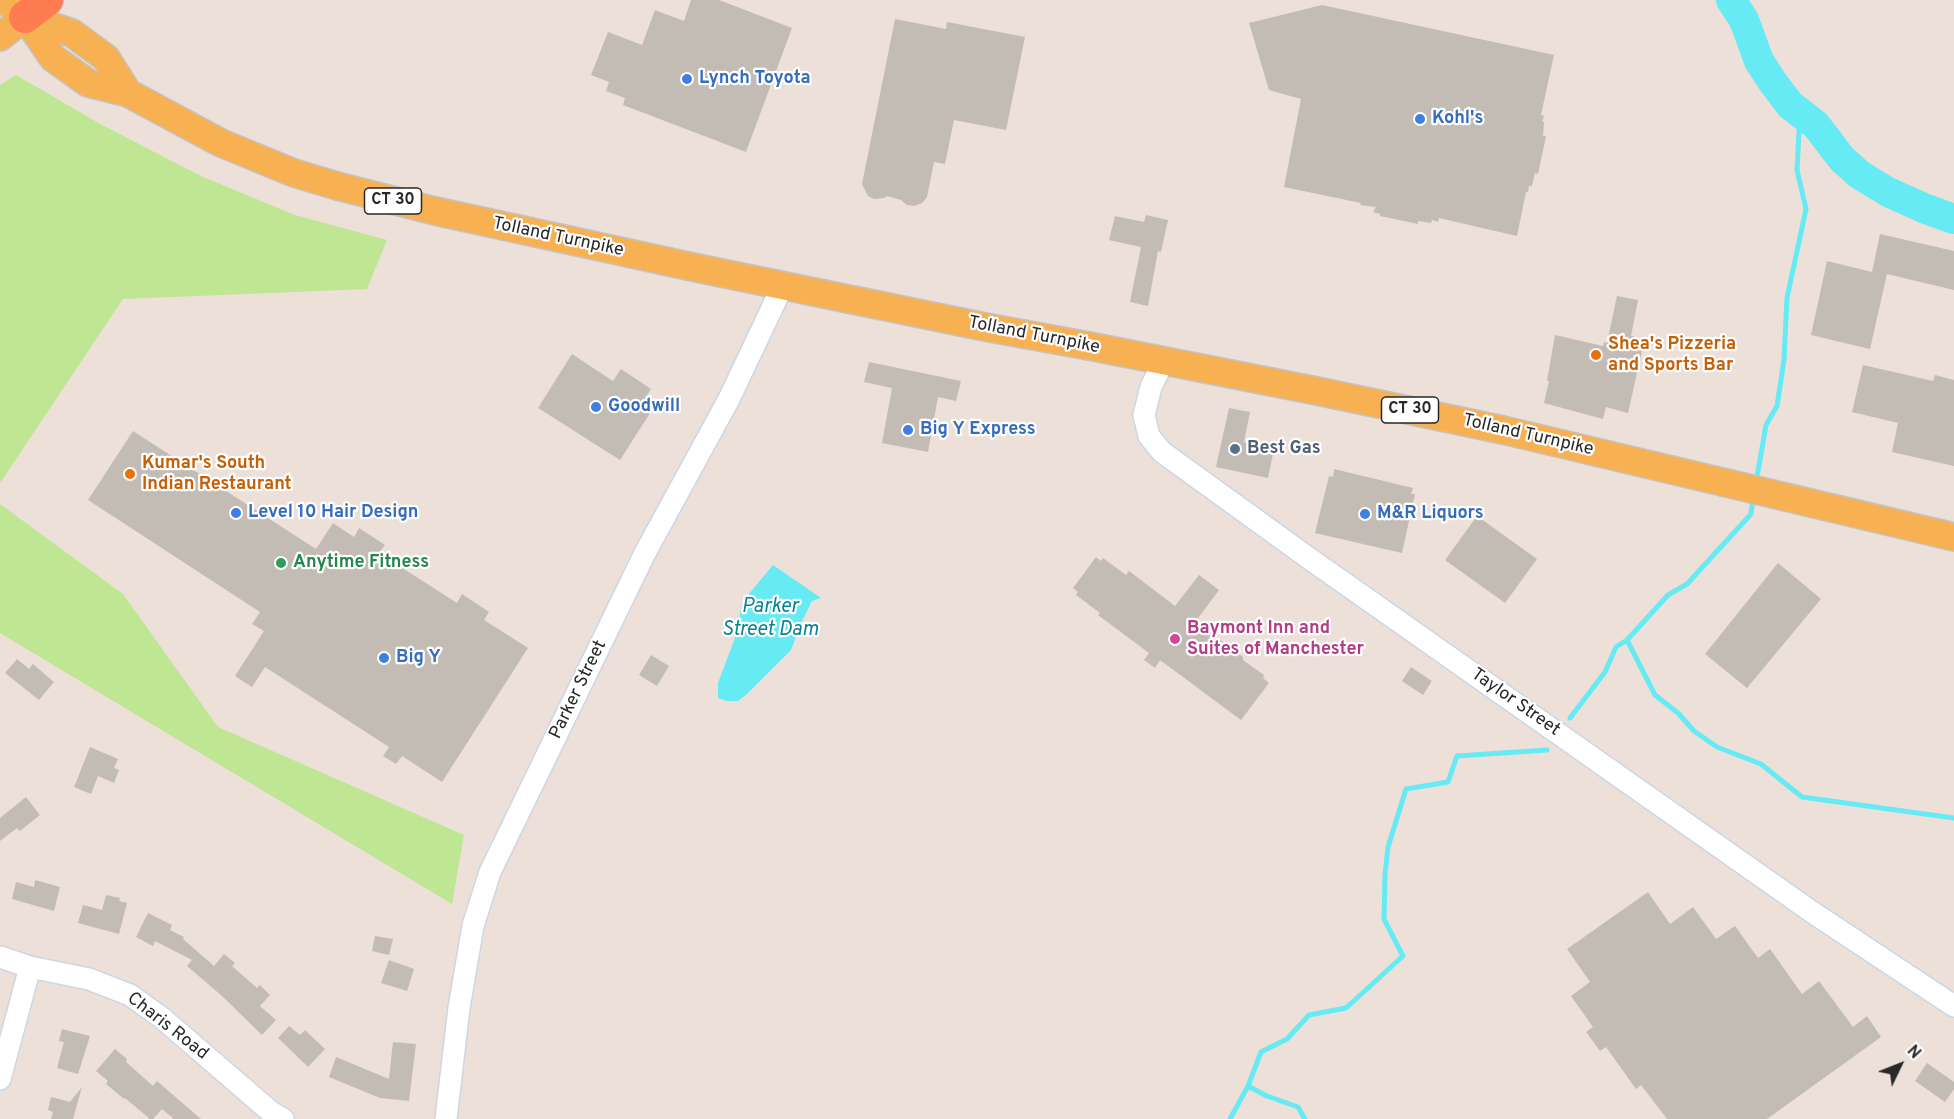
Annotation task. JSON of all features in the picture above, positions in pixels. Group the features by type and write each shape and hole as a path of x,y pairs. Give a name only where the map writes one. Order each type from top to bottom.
{"main road":[{"path":"0,37 26,6"},
{"name":"Tolland Turnpike","path":"26,6 53,58 88,83 128,93 221,143 294,173 326,183 488,223 783,285 1503,430 1954,537"}],"street":[{"name":"Parker Street","path":"446,1119 459,1008 474,926 490,872 645,553 729,399 783,285"},
{"name":"Taylor Street","path":"1164,360 1151,387 1144,415 1149,436 1161,452 1802,905 1954,1006"},
{"name":"Charis Road","path":"0,957 30,967 89,979 130,994 162,1018 271,1112 283,1119"},
{"path":"0,1079 30,967"}],"green space":[{"path":"16,75 102,125 201,176 295,215 387,240 367,289 123,299 0,483 0,85"},
{"path":"0,504 123,594 218,727 464,835 452,904 0,633"}],"water":[{"name":"Parker Street Dam","path":"773,565 821,598 812,601 791,650 747,694 738,701 718,698 718,683 735,638 742,604"}],"building":[{"name":"Lynch Toyota","path":"691,0 719,0 792,28 746,152 623,105 625,98 606,91 609,82 591,75 608,32 642,45 655,10 684,21"},
{"name":"Kohl's","path":"1322,5 1554,55 1541,115 1544,116 1543,136 1546,136 1538,174 1535,173 1532,186 1529,186 1526,192 1517,236 1439,218 1438,222 1418,221 1418,224 1380,216 1373,212 1376,207 1284,187 1301,99 1269,90 1249,23"},
{"path":"895,19 946,29 947,22 1025,37 1006,130 954,120 945,164 934,162 927,197 922,203 914,206 887,196 874,199 868,196 862,184"},
{"path":"1146,215 1168,220 1161,252 1158,251 1148,306 1130,302 1141,247 1109,240 1115,216 1144,222"},
{"path":"1880,234 1954,251 1954,290 1887,274 1870,349 1811,335 1827,261 1872,272"},
{"name":"Shea's Pizzeria and Sports Bar","path":"1617,296 1638,300 1631,336 1634,336 1632,349 1642,351 1628,413 1606,407 1603,419 1544,403 1555,335 1603,346 1604,342 1607,343"},
{"name":"Goodwill","path":"572,354 613,381 621,369 651,389 644,400 654,407 620,460 538,408"},
{"path":"869,362 961,381 956,401 938,397 928,452 882,443 892,388 864,382"},
{"path":"1863,365 1933,381 1935,375 1954,380 1954,466 1892,452 1898,423 1852,412"},
{"path":"1229,408 1250,412 1244,442 1274,449 1268,478 1216,467"},
{"name":"Big Y","path":"133,431 316,549 333,523 354,537 359,528 385,545 379,553 457,603 462,594 489,612 484,620 528,648 442,782 402,756 396,764 383,756 389,747 265,667 252,687 235,676 264,631 252,624 260,612 88,500"},
{"name":"M&R Liquors","path":"1334,469 1413,488 1411,494 1415,494 1402,553 1315,533 1329,476 1333,477"},
{"path":"1477,516 1537,559 1505,603 1445,560"},
{"name":"Baymont Inn and Suites of Manchester","path":"1096,557 1101,561 1103,558 1126,575 1129,571 1175,606 1199,575 1219,590 1196,621 1243,657 1243,660 1264,675 1263,678 1269,683 1241,720 1160,660 1155,668 1144,660 1149,653 1098,615 1100,613 1076,595 1078,592 1073,588"},
{"path":"1778,563 1821,599 1747,688 1705,654"},
{"path":"651,655 669,666 657,686 639,675"},
{"path":"17,659 29,669 33,664 54,682 39,700 5,673"},
{"path":"1411,667 1432,681 1423,695 1402,681"},
{"path":"90,747 118,759 114,768 119,770 114,783 98,776 91,794 74,787"},
{"path":"26,797 40,815 20,831 17,828 0,841 0,818"},
{"path":"35,880 60,887 54,911 12,899 16,882 34,887"},
{"path":"1648,892 1670,924 1693,907 1716,939 1735,926 1758,958 1770,949 1802,994 1819,981 1853,1027 1867,1016 1881,1037 1767,1119 1667,1119 1641,1085 1636,1089 1606,1047 1600,1051 1586,1032 1593,1027 1571,996 1590,982 1567,949"},
{"path":"106,895 120,898 119,901 127,903 119,934 78,923 83,905 102,910"},
{"path":"148,913 172,925 170,930 184,937 183,939 214,966 224,954 235,963 232,966 257,988 260,985 270,995 260,1006 276,1020 262,1035 187,966 192,960 155,941 153,946 136,937"},
{"path":"375,936 393,939 389,955 372,951"},
{"path":"389,960 414,969 407,991 381,983"},
{"path":"289,1026 300,1035 305,1030 325,1049 308,1067 278,1038"},
{"path":"62,1029 90,1036 78,1074 57,1068 64,1042 59,1041"},
{"path":"393,1042 416,1044 409,1101 380,1098 329,1077 336,1057 389,1079"},
{"path":"115,1049 153,1086 157,1081 201,1119 174,1119 162,1109 153,1119 150,1119 124,1099 106,1084 108,1081 96,1071"},
{"path":"1927,1063 1954,1082 1954,1089 1945,1102 1915,1081"},
{"path":"82,1087 73,1119 51,1119 53,1112 48,1110 51,1097 70,1102"}],"waterway":[{"path":"1731,0 1744,20 1759,61 1772,81 1790,105 1816,125 1842,159 1860,175 1888,192 1954,219"},
{"path":"1756,483 1766,425 1777,406 1784,360 1787,298 1806,209 1797,170 1800,114"},
{"path":"1753,498 1751,514 1687,584 1668,595 1627,640 1655,695 1678,713 1694,731 1717,747 1761,764 1802,797 1954,818"},
{"path":"1570,718 1605,672 1616,647 1627,640"},
{"path":"1230,1119 1248,1086 1261,1052 1287,1039 1309,1015 1346,1008 1403,956 1384,919 1388,847 1406,789 1448,782 1457,756 1547,750"},
{"path":"1248,1086 1267,1096 1298,1107 1305,1119"}],"place":[{"name":"Lynch Toyota","path":"687,79"},
{"name":"Kohl's","path":"1420,119"},
{"name":"Shea's Pizzeria and Sports Bar","path":"1596,355"},
{"name":"Goodwill","path":"596,407"},
{"name":"Big Y Express","path":"908,430"},
{"name":"Best Gas","path":"1235,449"},
{"name":"Kumar's South Indian Restaurant","path":"130,474"},
{"name":"Level 10 Hair Design","path":"236,513"},
{"name":"M&R Liquors","path":"1365,514"},
{"name":"Anytime Fitness","path":"281,563"},
{"name":"Baymont Inn and Suites of Manchester","path":"1175,639"},
{"name":"Big Y","path":"384,658"}]}
